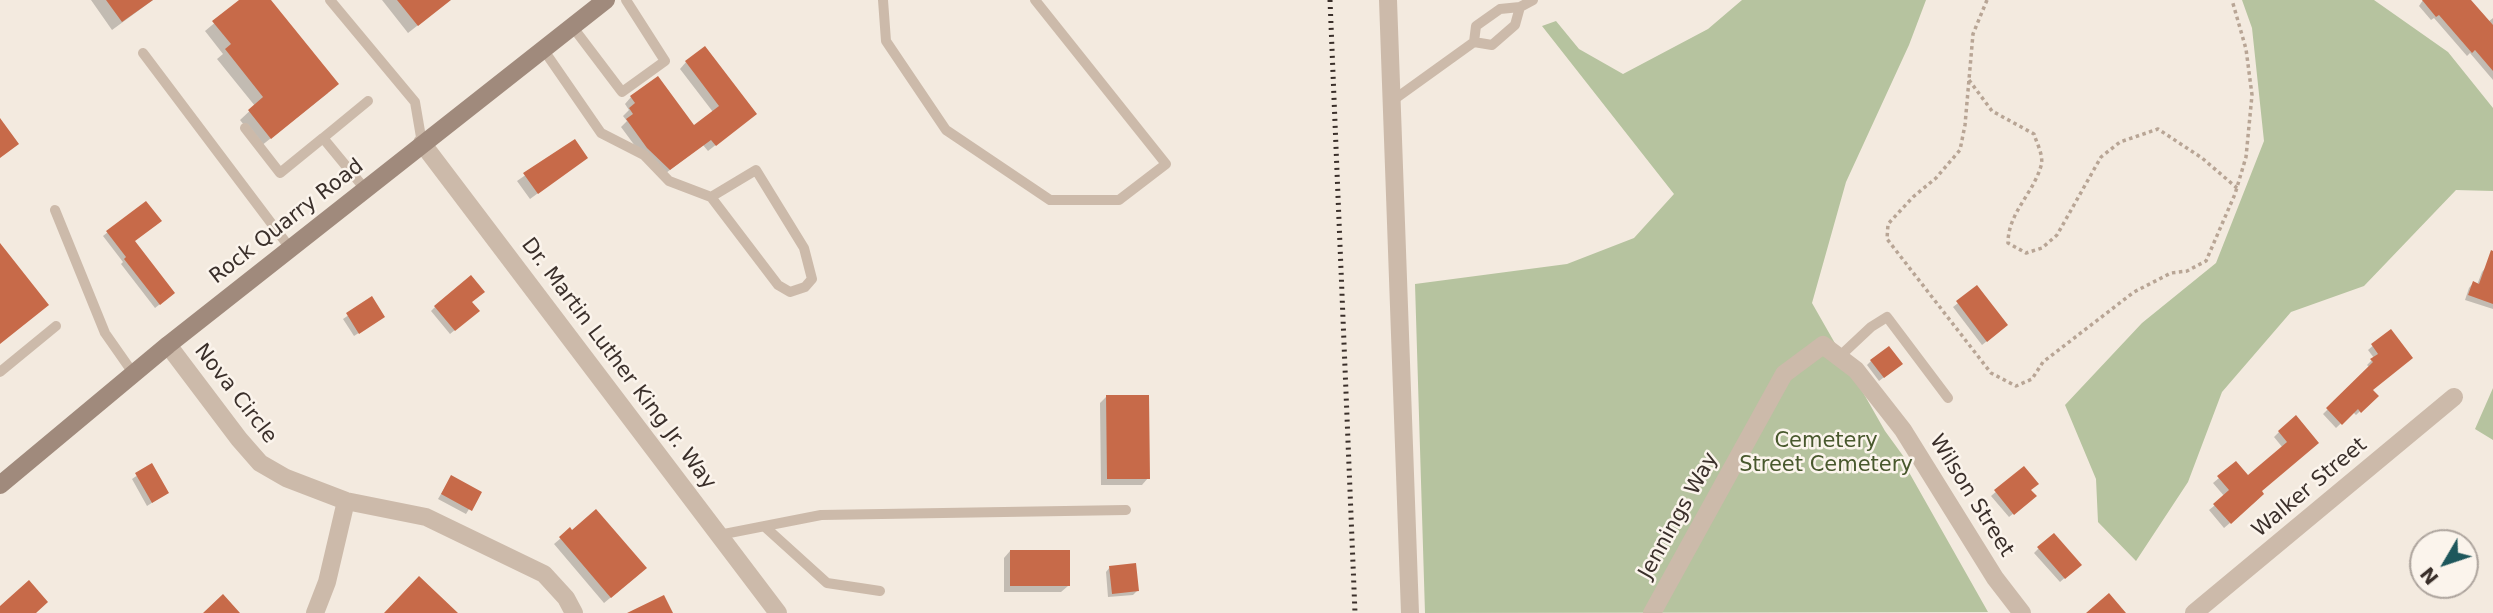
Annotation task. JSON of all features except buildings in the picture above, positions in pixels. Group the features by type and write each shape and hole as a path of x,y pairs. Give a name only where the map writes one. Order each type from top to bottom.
{"street":[{"name":"Rock Quarry Road","path":"0,485 133,373 606,0"},
{"path":"1388,0 1410,613"},
{"name":"Dr. Martin Luther King Jr. Way","path":"422,144 778,613"},
{"name":"Nova Circle","path":"169,345 260,463 286,478 346,501 426,517 544,574 566,597 574,613"},
{"name":"Wilson Street","path":"1823,345 1856,370 1903,430 1995,578 2022,613"},
{"name":"Jennings Way","path":"1652,613 1784,373 1823,345"},
{"name":"Walker Street","path":"2194,613 2454,397"},
{"path":"315,613 327,582 346,501"}],"lane":[{"path":"330,0 415,102 422,144"},
{"path":"572,26 622,92 665,61 626,0"},
{"path":"883,0 886,41 946,130 1050,200 1119,200 1166,164 1035,0"},
{"path":"1475,42 1475,26 1500,9 1520,7 1533,0"},
{"path":"1392,101 1475,42 1492,45 1515,25 1520,7"},
{"path":"543,49 601,133 644,155 668,181 711,197 778,285 790,292 805,287 812,279 804,248 756,170 711,197"},
{"path":"143,53 290,248"},
{"path":"244,128 280,173 369,101"},
{"path":"323,138 365,188"},
{"path":"55,211 105,333 133,373"},
{"path":"1839,357 1871,327 1887,317 1948,398"},
{"path":"0,372 56,326"},
{"path":"719,535 821,515 1126,510"},
{"path":"764,526 827,583 880,591"}],"path":[{"path":"1987,0 1973,34 1965,125 1959,150 1936,178 1913,197 1888,224 1887,239 1991,373 2016,386 2032,379 2043,362 2134,292 2171,272 2187,271 2206,261 2237,188 2246,157 2252,95 2246,49 2232,0"},
{"path":"1969,80 1992,111 2034,134 2040,150 2041,165 2008,229 2008,243 2026,253 2042,248 2057,235 2101,157 2120,142 2158,129 2202,158 2237,188"}],"green space":[{"name":"Cemetery Street Cemetery","path":"1742,0 1926,0 1909,45 1846,182 1812,303 1885,431 1909,464 1906,467 1988,612 1425,613 1415,284 1567,264 1634,238 1674,194 1542,26 1556,21 1579,49 1623,74 1708,29"},
{"path":"2242,0 2374,0 2448,52 2493,108 2493,191 2456,190 2364,286 2291,312 2222,392 2188,482 2136,561 2098,522 2096,479 2065,405 2142,323 2216,263 2264,141 2252,28"},
{"path":"2493,388 2493,440 2475,429"}],"railway":[{"path":"1330,0 1355,613"}]}
